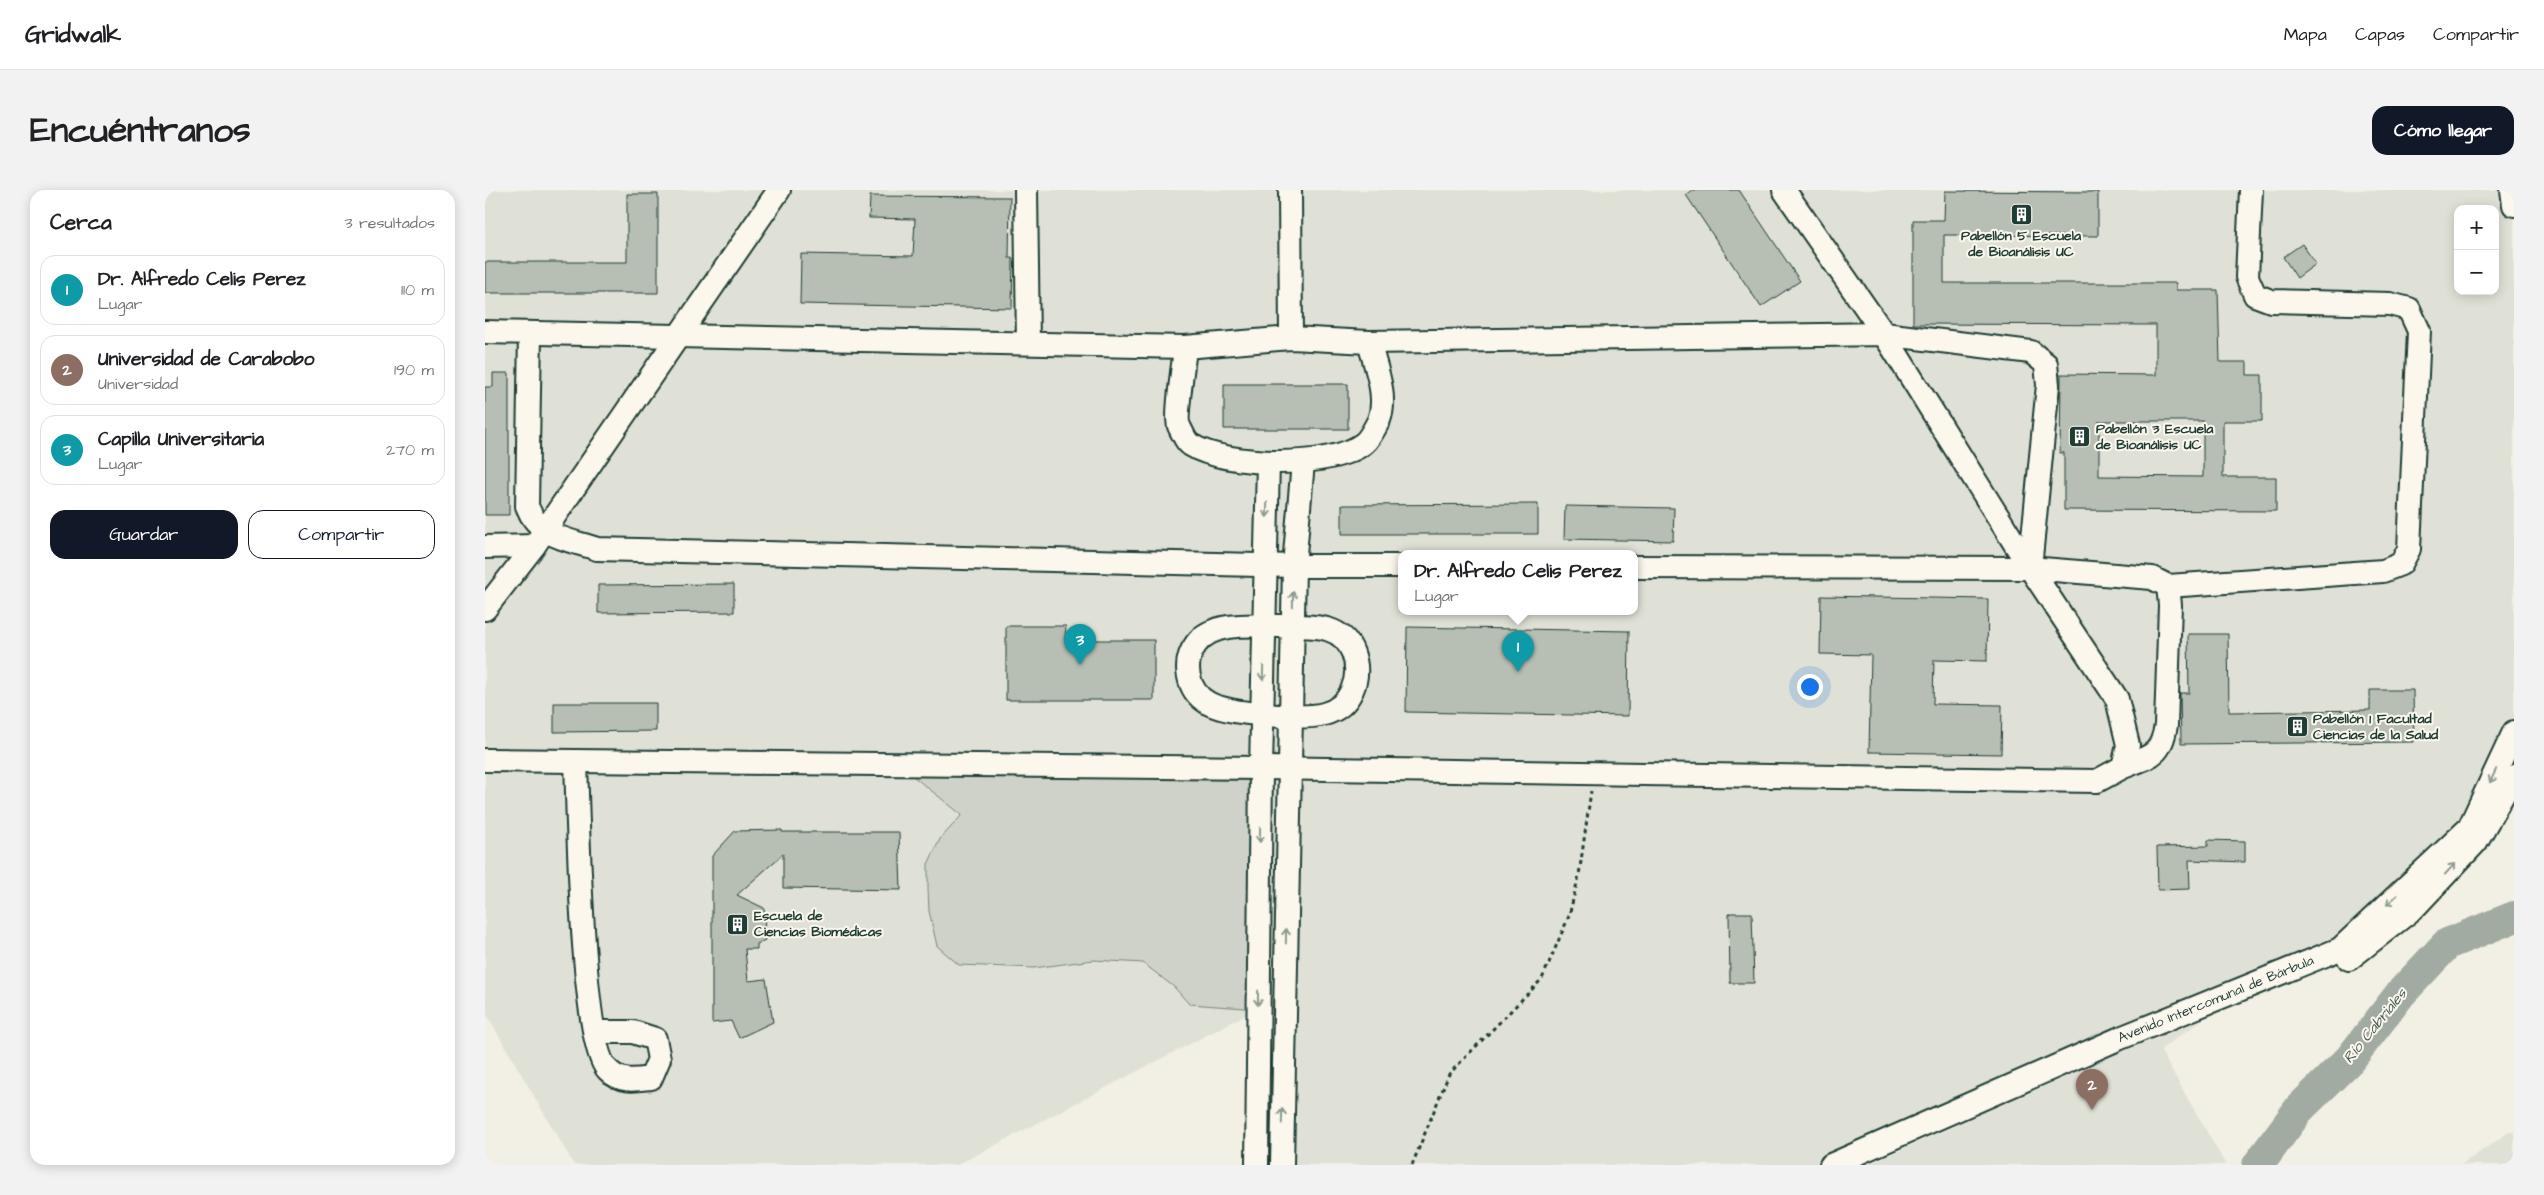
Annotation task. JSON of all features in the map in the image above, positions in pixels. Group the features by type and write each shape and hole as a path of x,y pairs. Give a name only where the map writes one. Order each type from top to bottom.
{"street":[{"path":"485,609 539,539 779,190"},
{"path":"1026,190 1028,343"},
{"path":"1290,190 1291,338"},
{"path":"1784,190 1884,334 2030,568 2117,699 2128,744 2123,767"},
{"path":"1638,567 2030,568 2152,578 2168,586 2383,571 2401,564 2409,549 2419,330 2409,309 2390,304 2271,301 2255,295 2247,276 2251,190"},
{"path":"2512,190 2514,205"},
{"path":"485,332 1185,347 1291,338 1369,342 1884,334 2031,352 2046,364 2048,385 2030,568"},
{"path":"530,334 527,506 539,539"},
{"path":"1185,347 1178,424 1189,444 1210,454 1268,462 1303,462 1342,453 1365,442 1379,420 1381,391 1369,342"},
{"path":"1257,1165 1261,768 1268,462"},
{"path":"1281,1165 1294,566 1303,462"},
{"path":"485,546 539,539 597,549 1294,566 1398,566"},
{"path":"485,760 1261,768 2097,781 2123,767 2151,756 2163,744 2166,725 2170,614 2168,586"},
{"path":"1224,627 1264,627 1323,627 1340,635 1352,650 1357,668 1353,688 1341,705 1323,714 1262,715 1217,707 1207,702 1192,687 1187,666 1193,647 1206,633 1224,627"},
{"name":"Avenido Intercomunal de Bárbula","path":"1831,1165 2118,1039 2340,949 2469,828 2514,732"},
{"path":"576,762 585,954 587,981 596,1032"},
{"name":"Avenido Intercomunal de Bárbula","path":"1866,1165 2114,1055 2344,963 2414,908 2476,842 2514,776"}],"path":[{"path":"1412,1165 1449,1074 1542,979 1569,916 1579,875 1593,774"}],"shaded area":[{"path":"485,190 2512,190 2514,205 2514,732 2469,828 2340,949 1831,1165 1257,1165 1257,1009 957,1165 574,1165 485,1012"},
{"path":"1261,768 1258,1009 1189,1004 1174,987 1143,963 1093,960 1034,968 959,965 937,946 929,911 928,864 940,839 962,815 909,773"},
{"path":"2202,1020 2160,1050 2226,1165 1866,1165 2114,1055"},
{"path":"2509,1132 2514,1132 2514,1165 2461,1165"}],"building":[{"path":"1693,190 1739,190 1800,281 1761,307 1686,195"},
{"path":"1945,191 2098,192 2098,236 1944,235 1944,283 2176,283 2176,290 2218,290 2220,362 2247,362 2247,375 2262,375 2262,421 2223,421 2223,477 2276,477 2276,511 2064,510 2064,453 2060,453 2061,374 2156,375 2156,325 1913,324 1913,220 1944,220","holes":["2099,421 2203,421 2203,477 2099,476"]},
{"path":"627,194 658,194 658,293 485,293 485,262 627,262"},
{"path":"870,196 1010,197 1009,258 1013,258 1012,308 800,304 801,254 913,256 915,219 869,218"},
{"path":"2302,244 2316,264 2297,278 2283,257"},
{"path":"493,373 509,373 509,515 485,515 485,387 493,387"},
{"path":"1224,384 1348,384 1348,429 1224,429"},
{"path":"1538,504 1538,534 1342,534 1342,505"},
{"path":"1565,506 1674,508 1673,541 1564,539"},
{"path":"734,584 734,612 598,613 598,585"},
{"path":"1821,596 1988,599 1987,661 1934,660 1933,704 2002,705 2001,754 1869,752 1871,655 1820,654"},
{"path":"1006,626 1066,626 1065,640 1154,640 1154,700 1006,700"},
{"path":"1407,627 1629,631 1628,716 1406,712"},
{"name":"Pabellón 1 Facultad Ciencias de la Salud","path":"2188,634 2228,634 2229,712 2370,710 2370,690 2413,690 2414,742 2181,744 2180,693 2189,693"},
{"path":"554,703 656,703 656,731 554,732"},
{"name":"Escuela de Ciencias Biomédicas","path":"782,830 782,832 899,832 901,890 783,888 783,854 737,895 764,908 765,940 757,944 757,949 745,949 748,981 766,979 773,1022 739,1038 731,1021 712,1023 712,856 735,831"},
{"path":"2208,840 2245,841 2245,862 2189,860 2190,889 2158,890 2157,847 2208,846"},
{"path":"1729,913 1752,913 1754,983 1730,983"}],"waterway":[{"name":"Río Cabriales","path":"2258,1165 2300,1108 2350,1059 2401,993 2447,944 2514,917"}],"place":[{"name":"Pabellón 5 Escuela de Bioanálisis UC","path":"2021,214"},
{"name":"Pabellón 3 Escuela de Bioanálisis UC","path":"2080,437"},
{"name":"Capilla Universitaria","path":"1080,665"},
{"name":"Dr. Alfredo Celis Perez","path":"1518,672"},
{"name":"Pabellón 1 Facultad Ciencias de la Salud","path":"2297,727"},
{"name":"Escuela de Ciencias Biomédicas","path":"738,924"},
{"name":"Universidad de Carabobo","path":"2092,1110"}]}
